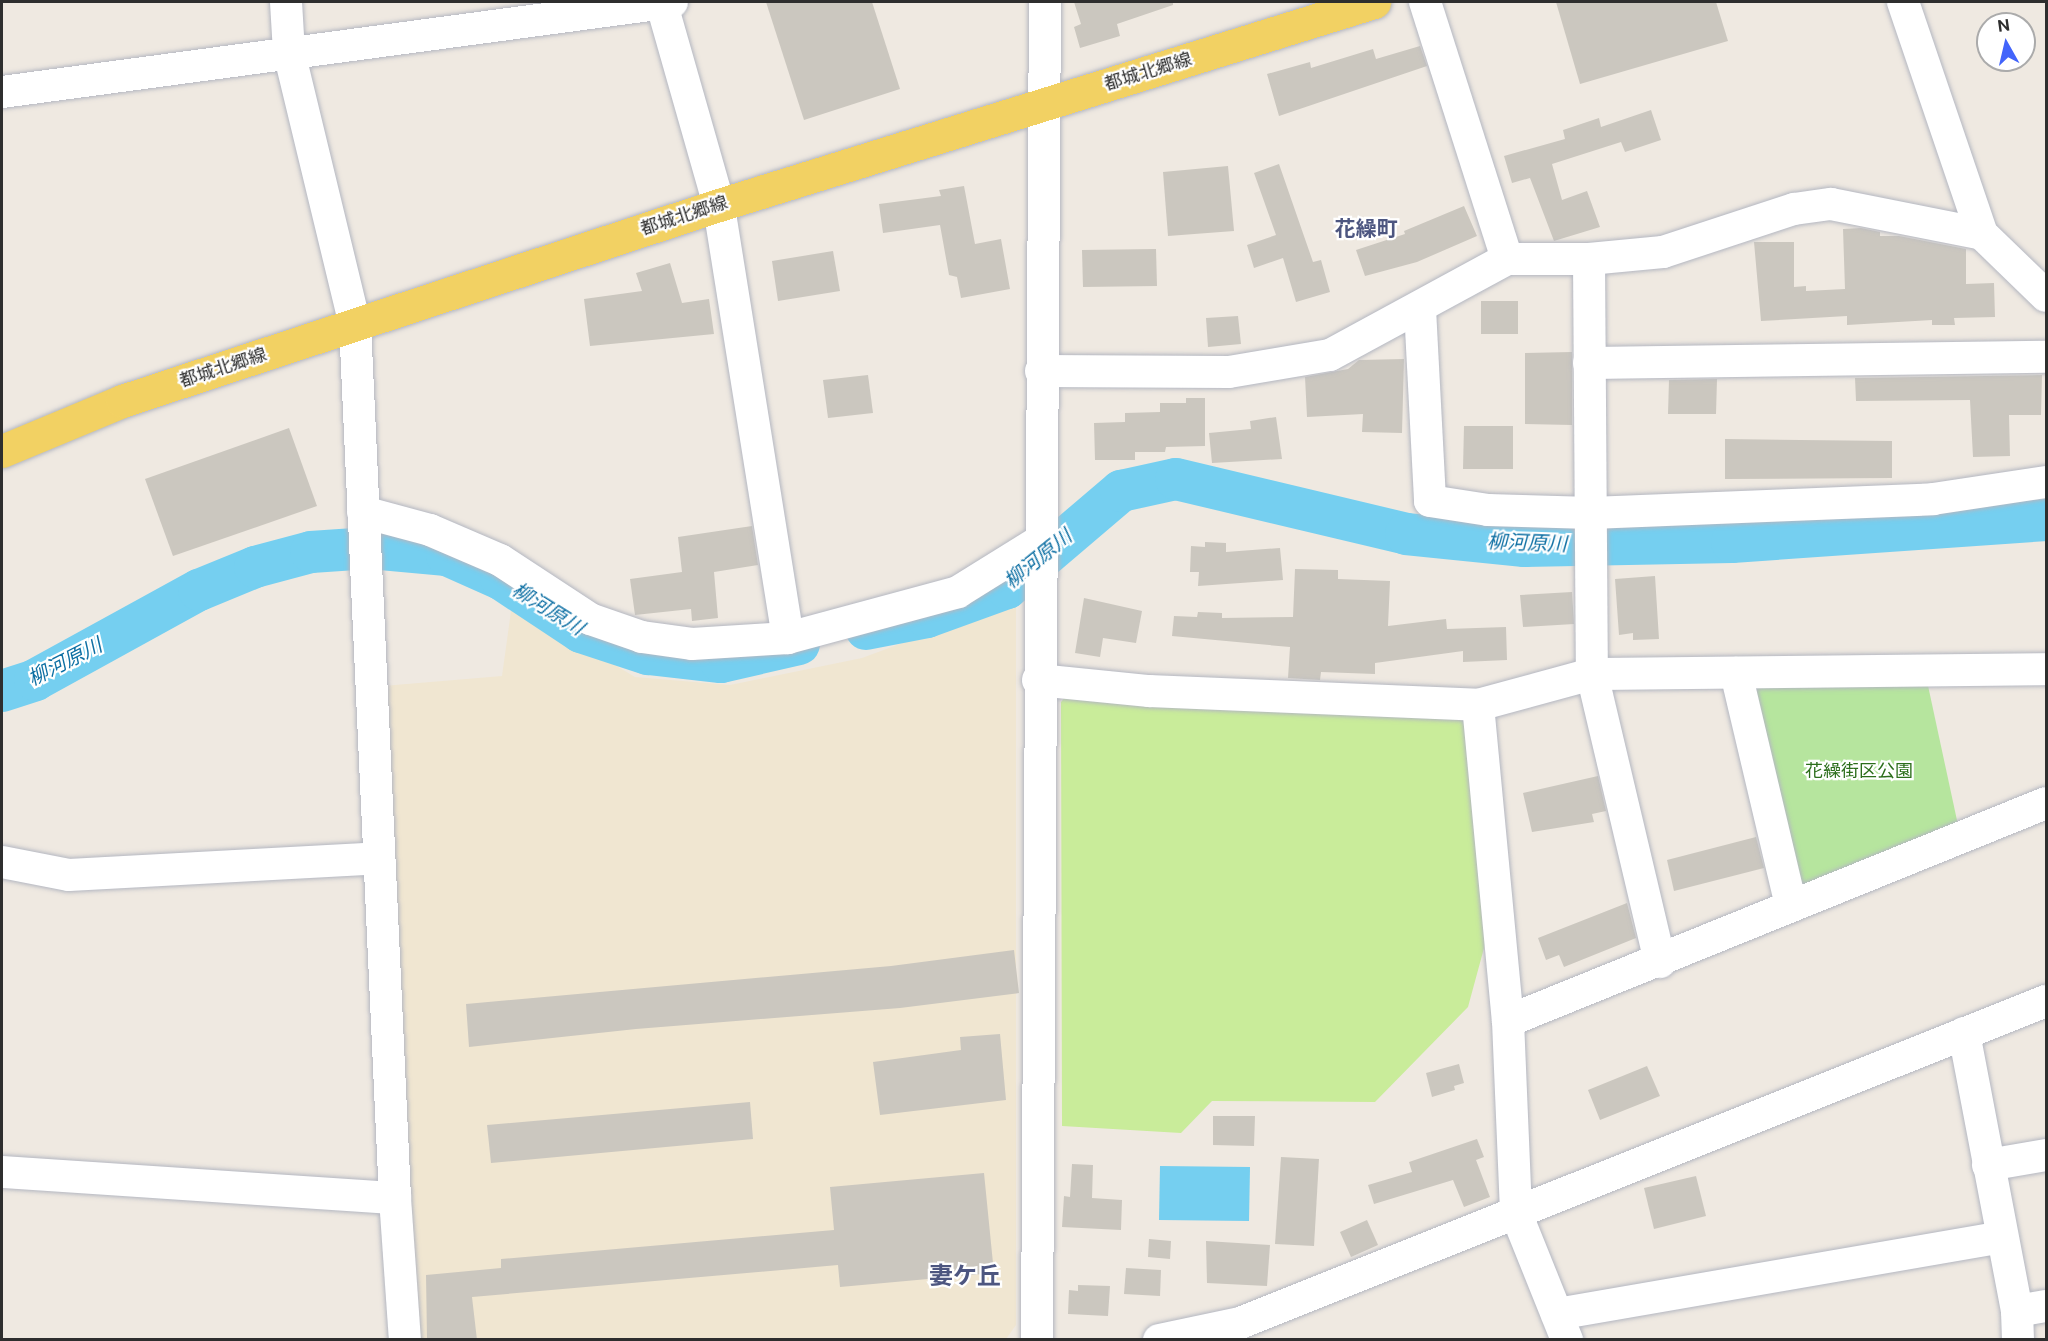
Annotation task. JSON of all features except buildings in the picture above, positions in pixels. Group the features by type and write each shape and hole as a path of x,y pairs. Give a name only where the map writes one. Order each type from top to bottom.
{"main road":[{"name":"都城北郷線","path":"2,451 122,401 355,324 719,205 1374,2"}],"street":[{"path":"286,2 289,52 355,324 364,566 395,1198 405,1340"},
{"path":"1037,1340 1038,680 1045,2"},
{"path":"1425,2 1507,259"},
{"path":"1903,2 1982,234 2046,296"},
{"path":"2,92 665,3 719,205 789,638"},
{"path":"1041,371 1229,372 1330,355 1420,309 1507,259 1589,259 1663,252 1794,209 1831,204 1982,234"},
{"path":"1589,259 1592,674 1660,962"},
{"path":"1420,309 1430,501 1488,510 1590,518 1933,499 2046,482"},
{"path":"1589,363 2046,357"},
{"path":"363,522 430,530 500,560 590,619 642,638 692,644 789,638 958,592 1040,541"},
{"path":"1038,680 1149,691 1478,705 1592,674 2046,669"},
{"path":"1736,673 1791,905"},
{"path":"1478,705 1508,1021 1516,1213 1562,1327 2001,1237"},
{"path":"1508,1021 1660,962 1791,905 2046,803"},
{"path":"2,862 69,875 379,858"},
{"path":"1158,1340 1240,1331 1516,1213 2046,1001"},
{"path":"1964,1034 2001,1237 2027,1319"},
{"path":"1988,1165 2046,1155"},
{"path":"2,1172 395,1198"}],"shaded area":[{"path":"1016,601 1016,1325 1006,1339 418,1339 383,686 502,676 512,604 635,677 730,685 862,658"}],"green space":[{"name":"花繰街区公園","path":"1927,681 1958,825 1801,890 1749,686"},
{"path":"1065,697 1466,716 1487,937 1468,1007 1375,1102 1212,1101 1181,1133 1062,1126 1061,702"}],"water":[{"path":"1160,1166 1250,1167 1249,1221 1159,1220"}],"waterway":[{"name":"柳河原川","path":"866,629 927,617 1007,588 1121,491 1176,479 1406,534 1524,546 1732,542 2046,520"},
{"name":"柳河原川","path":"2,691 35,680 199,590 255,567 311,552 370,548 447,555 501,579 581,632 648,654 721,662 799,644"}],"district":[{"name":"花繰町","path":"1366,229"},
{"name":"妻ケ丘","path":"965,1276"}]}
